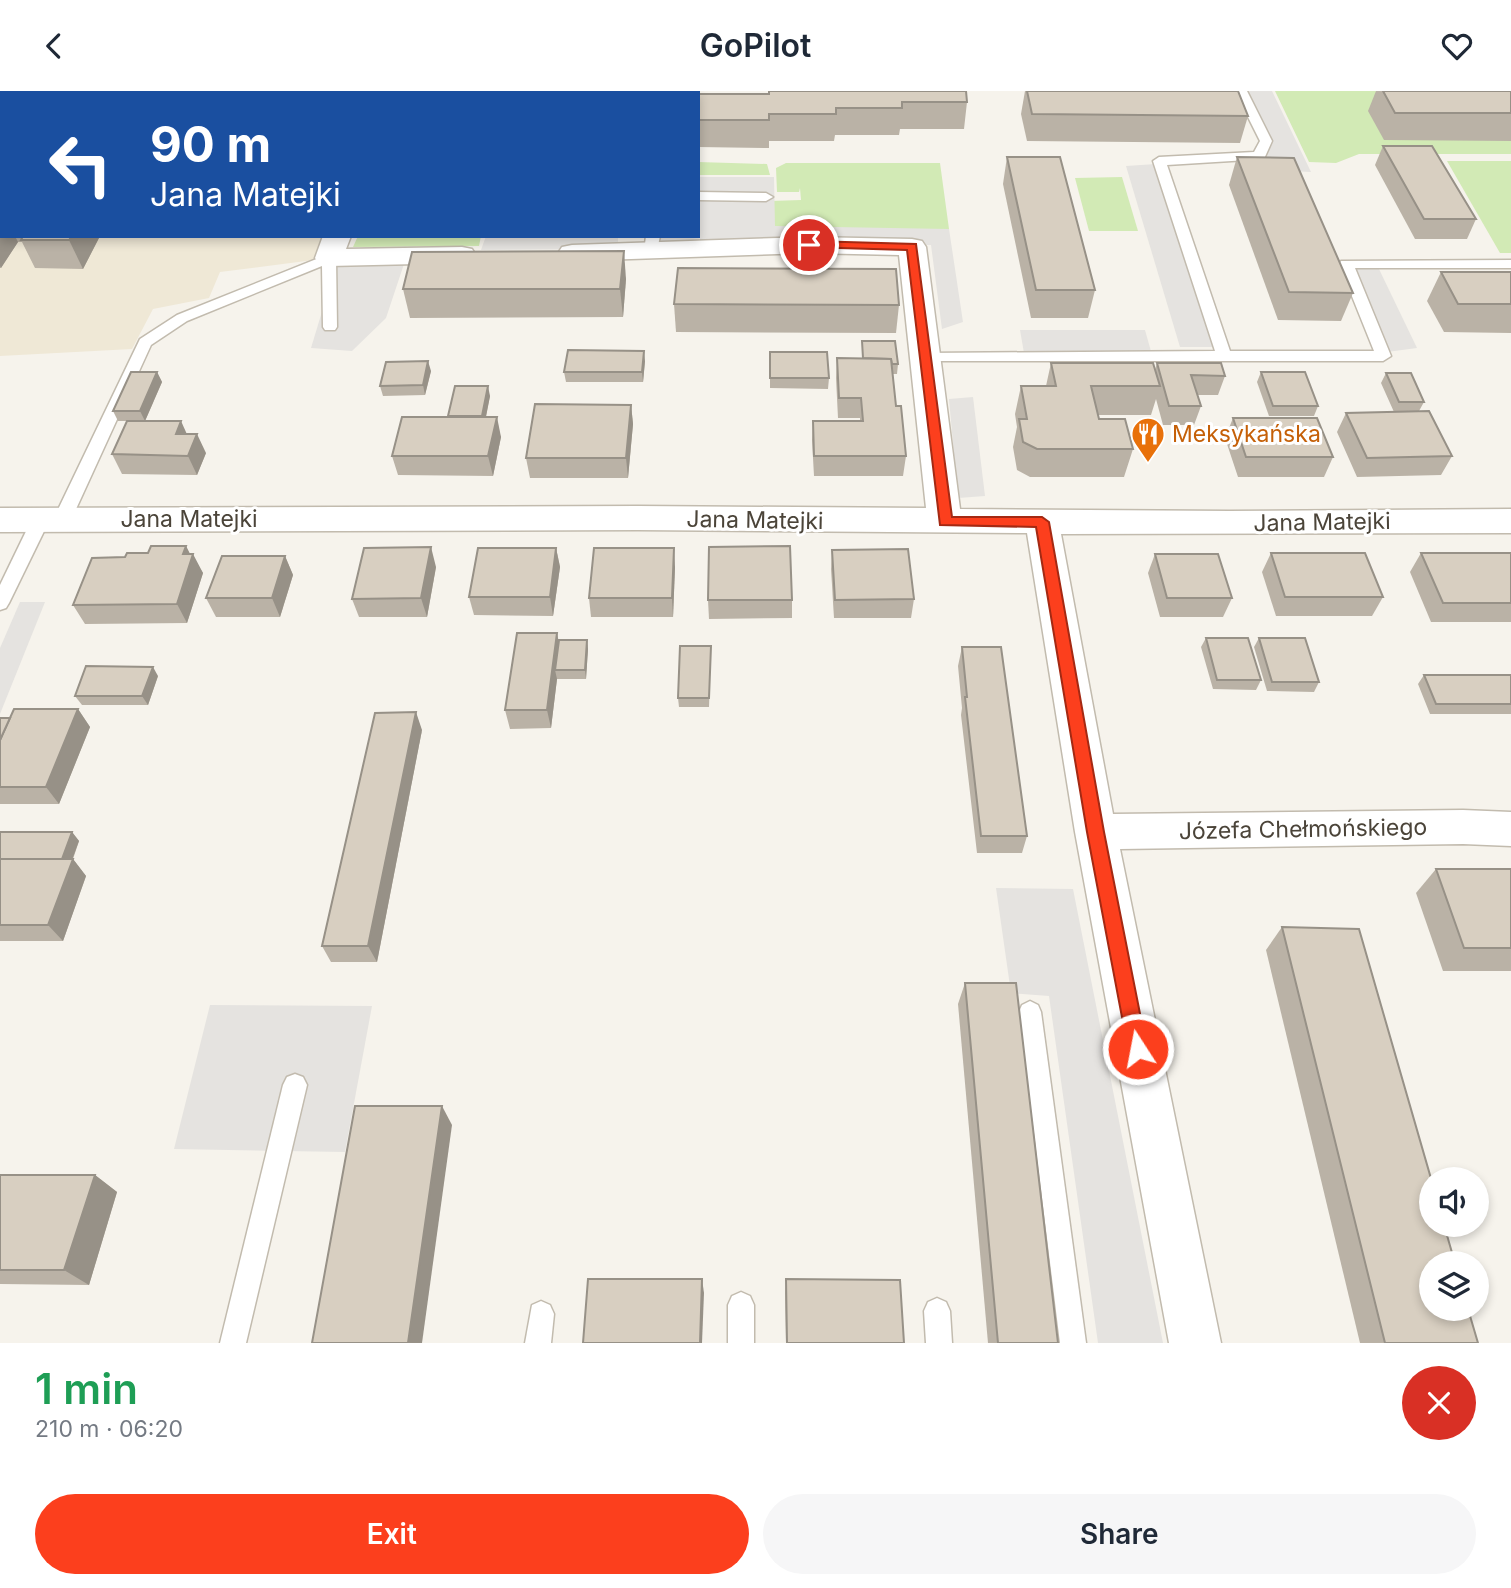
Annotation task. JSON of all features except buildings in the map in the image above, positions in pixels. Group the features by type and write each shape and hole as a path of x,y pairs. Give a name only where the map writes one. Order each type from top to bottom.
{"street":[{"path":"547,254 652,244 912,247 945,521"},
{"path":"333,247 492,255"},
{"name":"Jana Matejki","path":"0,520 638,518 1042,522 1511,521"},
{"path":"1042,522 1096,832 1195,1343"},
{"name":"Józefa Chełmońskiego","path":"1096,832 1463,827 1511,829"}],"lane":[{"path":"1224,356 1159,161 1259,156 1266,141 1241,91"},
{"path":"700,196 766,197"},
{"path":"0,603 51,520 145,342 183,318 333,247 330,327"},
{"path":"927,358 1383,356 1346,264 1511,264"},
{"path":"1030,1012 1073,1343"},
{"path":"233,1343 295,1085"},
{"path":"741,1305 741,1343"},
{"path":"937,1311 939,1343"},
{"path":"538,1343 541,1314"}],"shaded area":[{"path":"1235,91 1272,91 1311,172 1246,169 1262,140"},
{"path":"1156,164 1217,347 1180,347 1126,166"},
{"path":"700,177 774,177 775,226 949,229 963,322 942,329 931,245 647,249 647,238 700,238"},
{"path":"0,238 336,238 329,258 220,272 209,298 153,309 132,349 0,356"},
{"path":"485,238 618,238 618,249 481,250"},
{"path":"406,258 386,318 352,351 311,348 337,262"},
{"path":"1378,267 1417,348 1387,352 1353,268"},
{"path":"1020,330 1145,330 1152,355 1024,353"},
{"path":"973,397 985,496 958,498 949,399"},
{"path":"20,602 45,602 0,714 0,648"},
{"path":"996,888 1073,889 1163,1343 1098,1343 1049,996 1011,993"},
{"path":"210,1005 372,1006 345,1152 174,1149"}],"green space":[{"path":"1275,91 1511,91 1511,154 1359,154 1336,163 1309,162"},
{"path":"1447,161 1511,161 1511,253 1500,253"},
{"path":"700,162 767,164 770,175 700,175"},
{"path":"786,163 940,163 949,229 700,230 700,221 770,201 801,200 800,188 799,192 777,192 776,168"},
{"path":"1122,177 1138,231 1089,231 1075,178"},
{"path":"357,238 481,238 479,246 353,247"}],"place":[{"name":"Meksykańska","path":"1148,464"}],"route":[{"path":"809,245 912,247 945,521 1042,522 1096,832 1138,1049"}]}
